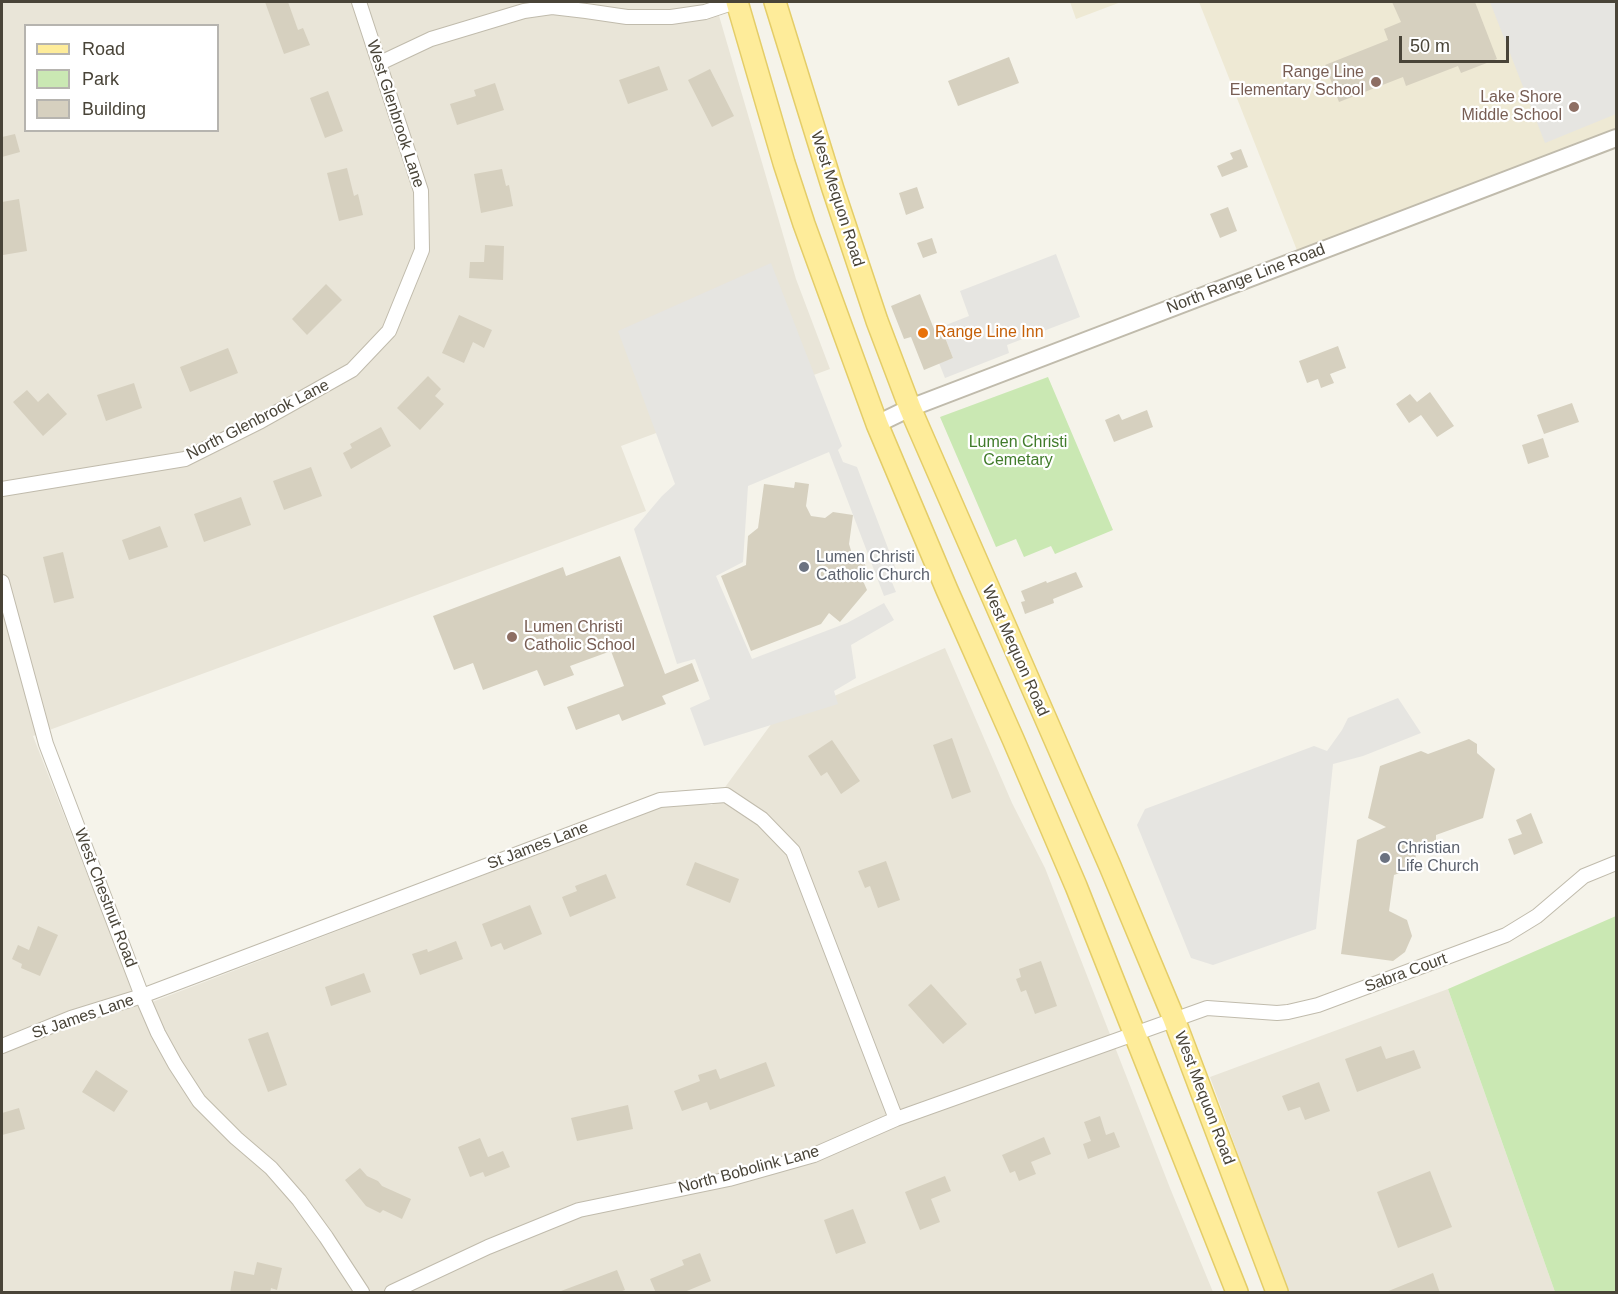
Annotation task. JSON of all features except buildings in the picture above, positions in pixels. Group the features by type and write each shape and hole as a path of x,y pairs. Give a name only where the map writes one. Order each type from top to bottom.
{"main road":[{"path":"736,2 804,224 877,424 946,590 1067,865 1237,1293"},
{"name":"West Mequon Road","path":"775,2 832,189 877,321 910,408 1106,856 1174,1018 1277,1293"}],"street":[{"name":"West Glenbrook Lane","path":"358,2 421,190 422,250 389,331"},
{"path":"380,63 431,39 524,11 552,7 627,17 671,17 705,12 736,2"},
{"name":"North Range Line Road","path":"877,424 910,408 1617,138"},
{"name":"North Glenbrook Lane","path":"2,489 185,459 261,421 352,370 389,331"},
{"name":"West Chestnut Road","path":"2,582 46,744 158,1033 190,1088 209,1112 271,1168 299,1200 362,1293"},
{"name":"St James Lane","path":"2,1046 71,1018 142,996 660,800 726,795 762,819 794,851 896,1119"},
{"name":"Sabra Court","path":"1174,1018 1207,1008 1277,1013 1318,1005 1506,935 1538,916 1584,876 1617,863"},
{"name":"North Bobolink Lane","path":"392,1293 488,1247 579,1210 739,1176 814,1155 896,1119 1174,1018"}],"shaded area":[{"path":"2,2 715,2 796,279 830,369 621,446 646,511 33,736 139,1007 663,806 698,803 712,805 772,723 945,648 1012,803 1045,868 1213,1292 2,1292"},
{"path":"1070,2 1121,2 1076,19"},
{"name":"Range Line Elementary School","path":"1199,2 1616,2 1616,138 1300,258"},
{"name":"Lake Shore Middle School","path":"1490,2 1616,2 1616,114 1545,143"},
{"path":"1056,254 1080,317 1007,345 1009,353 945,378 939,363 953,358 941,327 969,316 960,291"},
{"path":"771,263 842,446 838,450 843,462 857,467 899,577 889,575 896,592 884,596 829,452 748,486 743,562 716,576 752,659 847,623 884,603 894,620 851,645 856,678 834,691 838,704 704,746 690,708 710,699 695,659 677,664 634,529 675,484 618,331"},
{"path":"1398,698 1421,733 1363,756 1333,764 1316,929 1213,965 1191,958 1137,825 1145,809 1314,746 1327,751 1348,718"},
{"path":"1448,989 1555,1292 1288,1292 1210,1077"}],"green space":[{"name":"Lumen Christi Cemetary","path":"1048,377 1113,530 1055,554 1051,546 1024,557 1016,539 996,547 940,417"},
{"path":"1616,916 1616,1292 1555,1292 1448,989"}],"place":[{"name":"Range Line Elementary School","path":"1376,82"},
{"name":"Lake Shore Middle School","path":"1574,107"},
{"name":"Range Line Inn","path":"923,333"},
{"name":"Lumen Christi Catholic Church","path":"804,567"},
{"name":"Lumen Christi Catholic School","path":"512,637"},
{"name":"Christian Life Church","path":"1385,858"}]}
